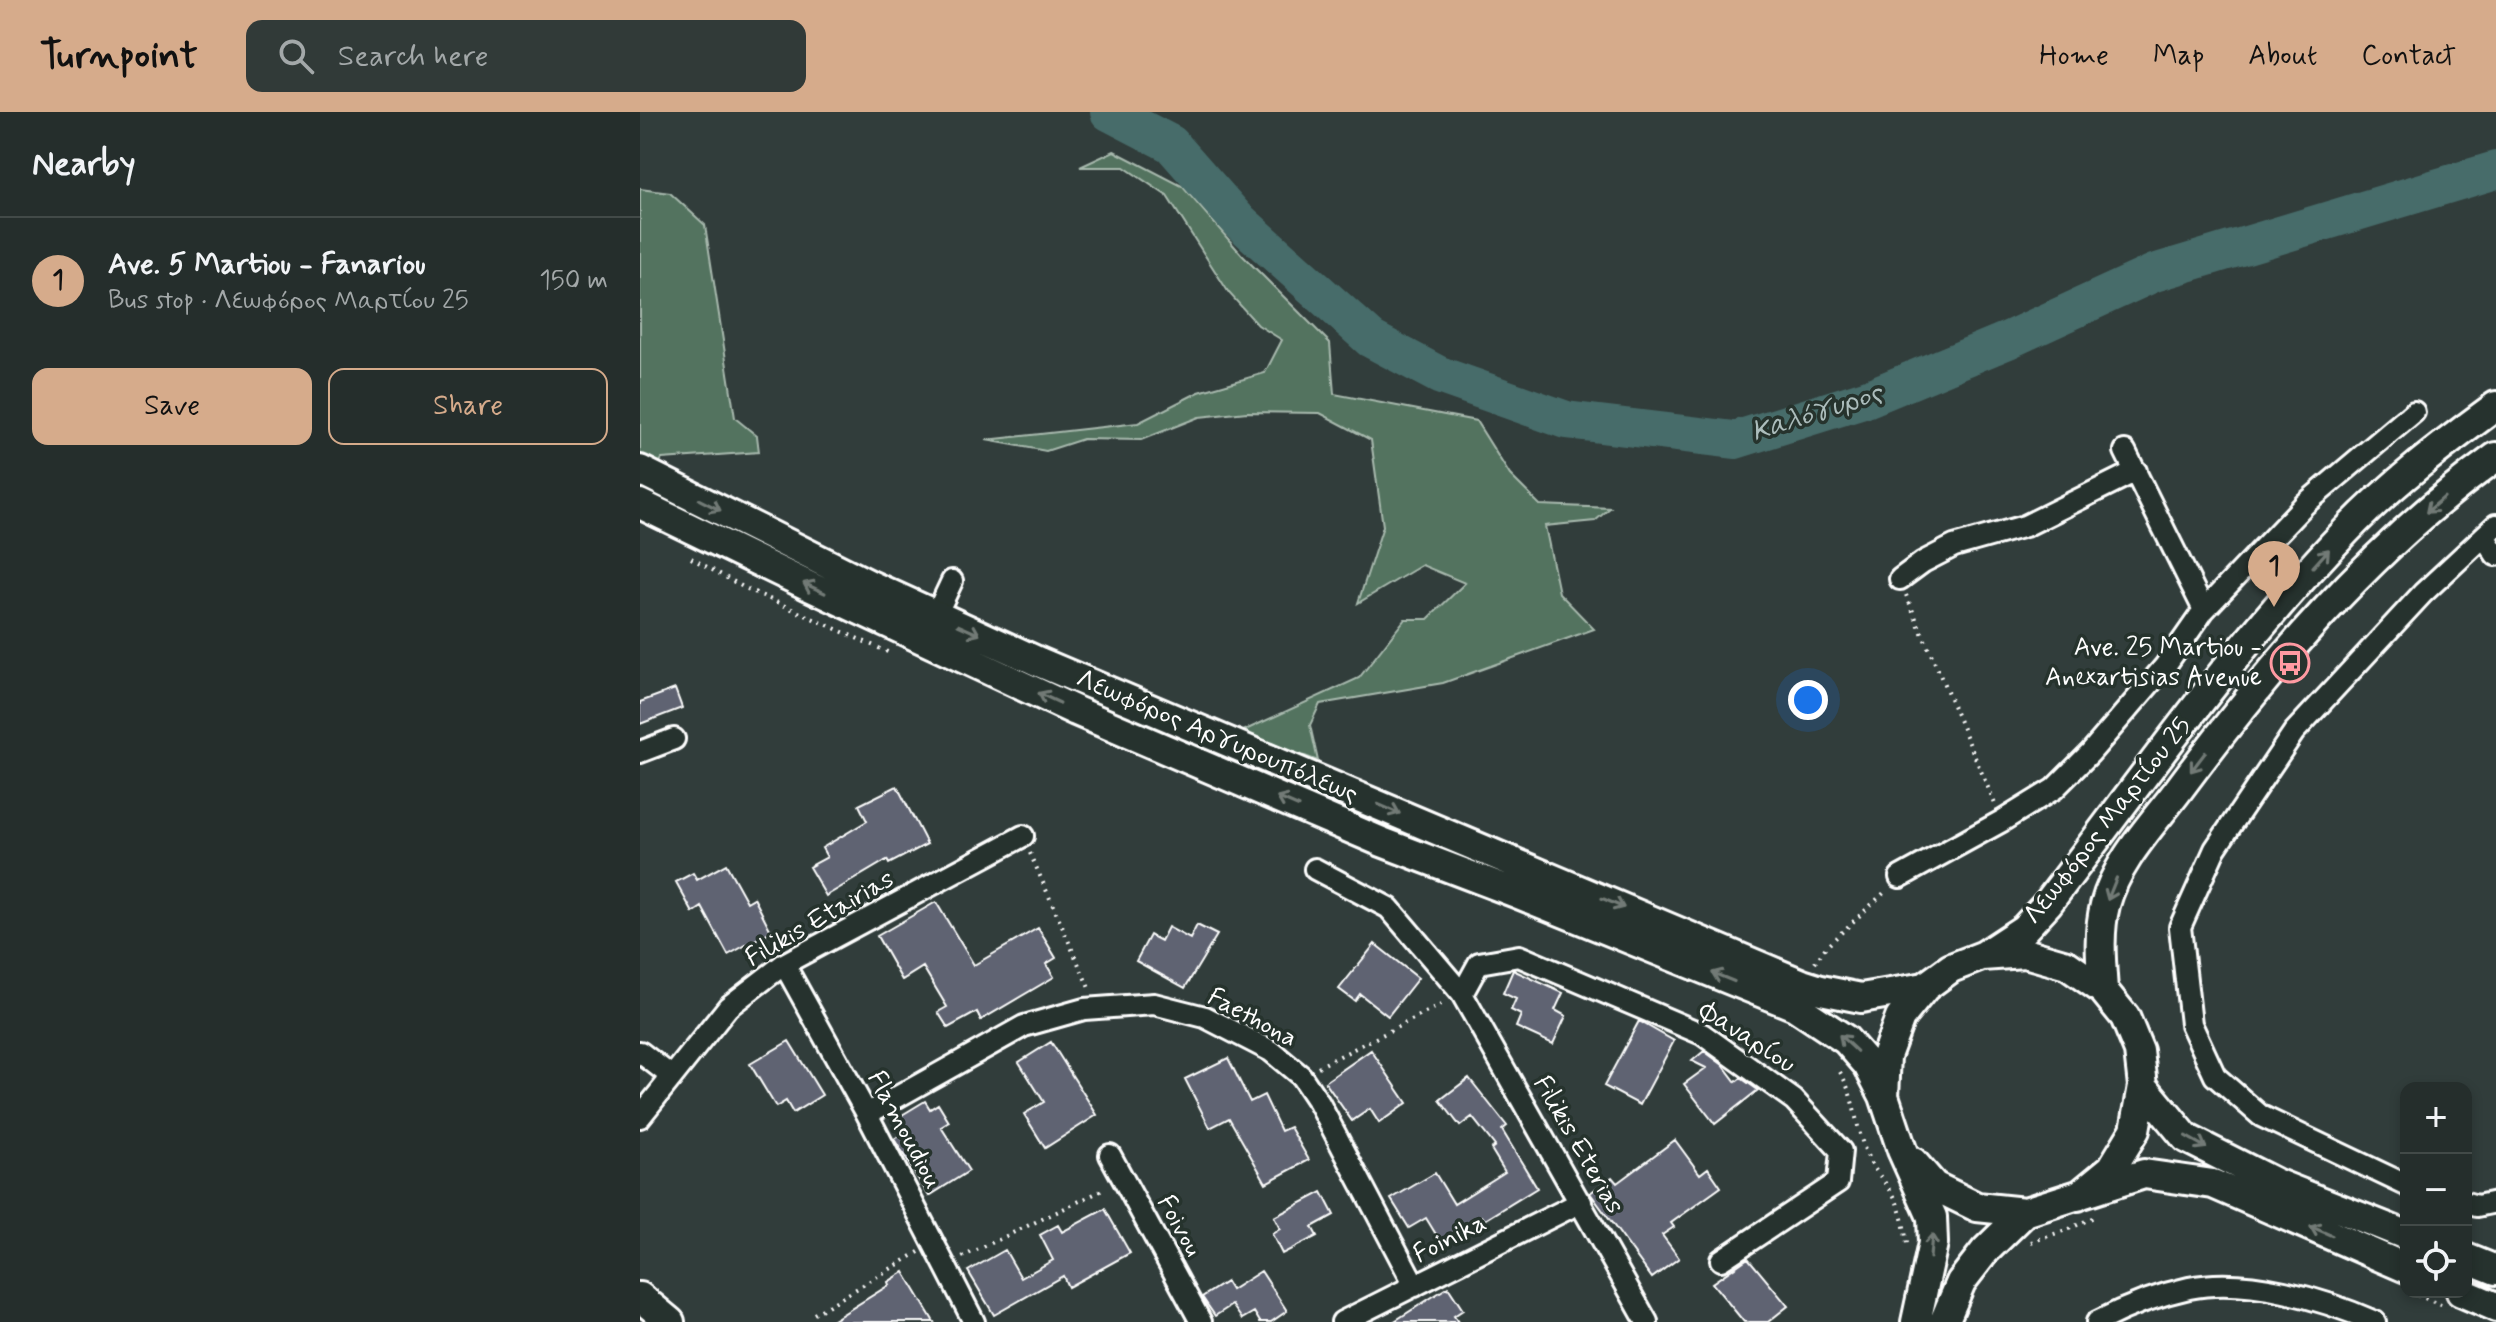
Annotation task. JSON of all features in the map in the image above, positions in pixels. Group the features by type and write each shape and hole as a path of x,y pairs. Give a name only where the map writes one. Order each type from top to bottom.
{"main road":[{"name":"Λεωφόρος Μαρτίου 25","path":"1982,956 2024,929 2048,903 2280,603 2348,529 2440,446 2496,406"},
{"name":"Λεωφόρος Μαρτίου 25","path":"2103,990 2101,931 2106,904 2115,880 2135,847 2239,708 2308,630 2388,545 2465,479 2496,457"},
{"name":"Λεωφόρος Αργυρουπόλεως","path":"640,470 857,579 1160,715 1803,987"},
{"name":"Λεωφόρος Αργυρουπόλεως","path":"640,504 1076,711 1382,842 1516,893 1803,987"},
{"path":"1884,1096 1886,1056 1900,1018 1925,987 1951,968 1982,956 2025,953 2067,965 2103,990 2125,1017 2139,1051 2143,1086 2135,1130 2112,1168 2078,1196"},
{"path":"1803,987 1861,998 1925,987"},
{"path":"1803,987 1868,1065 1884,1096 1902,1150 1932,1217 1933,1243 1916,1322"},
{"path":"2143,1086 2186,1138 2275,1183 2400,1233"},
{"path":"1902,1150 1934,1186 1977,1207 2025,1212 2144,1174 2213,1184 2400,1265"},
{"path":"1944,1322 1961,1282 1985,1251 2025,1212"},
{"path":"2472,1260 2496,1270"},
{"path":"640,1297 670,1322"},
{"path":"2472,1297 2496,1307"}],"street":[{"path":"1900,877 2054,789 2090,753 2165,666 2204,610 2305,504 2414,412"},
{"path":"2125,451 2204,610"},
{"path":"1900,579 1923,562 1954,546 2025,526 2136,471"},
{"path":"2400,1182 2261,1116 2215,1076 2191,1024 2180,927 2215,849 2294,732 2423,593 2490,531 2496,555"},
{"path":"936,615 952,581"},
{"path":"640,752 674,739"},
{"name":"Filikis Etairias","path":"640,1117 728,1007 784,964 1023,836"},
{"path":"1315,869 1389,908 1462,994"},
{"name":"Φαναρίου","path":"1462,994 1479,963 1519,956 1702,1034 1794,1100 1841,1151 1838,1182 1721,1260"},
{"name":"Flamoudiou","path":"784,964 867,1114 974,1322"},
{"name":"Filikis Eterias","path":"1462,994 1647,1322"},
{"name":"Faethona","path":"867,1114 1024,1026 1084,1009 1154,1004 1205,1017 1271,1051 1301,1076 1319,1103 1415,1286"},
{"path":"640,1052 671,1076"},
{"name":"Foivou","path":"1110,1155 1201,1322"},
{"name":"Foinika","path":"1342,1322 1581,1202"},
{"path":"2472,1205 2496,1202"},
{"path":"2097,1322 2129,1306 2191,1287 2242,1285 2290,1294 2375,1322"}],"path":[{"path":"1900,579 2002,821"},
{"path":"1023,836 1098,1008"},
{"path":"1803,987 1826,947 1900,877"},
{"path":"1301,1076 1462,994"},
{"path":"945,1265 1124,1180"},
{"path":"2024,1246 2099,1215"},
{"path":"814,1314 934,1243"}],"green space":[{"path":"1114,151 1182,186 1242,255 1330,343 1334,394 1476,421 1510,475 1540,505 1610,508 1595,521 1545,526 1559,593 1594,629 1443,683 1320,704 1310,725 1318,761 1241,732 1359,678 1405,619 1428,619 1465,583 1422,565 1358,603 1383,526 1371,440 1320,413 1247,412 1199,417 1141,440 1083,439 1046,451 986,440 1138,423 1199,392 1265,373 1282,340 1258,325 1229,293 1167,196 1124,167 1080,167"},
{"path":"640,189 670,193 705,225 735,418 757,436 759,452 662,459 658,465 640,456"}],"building":[{"path":"675,689 682,708 640,724 640,702"},
{"path":"897,786 927,844 889,864 887,860 826,896 809,867 827,857 822,848 867,821 859,805"},
{"path":"726,864 747,902 754,898 771,931 728,955 702,907 693,913 676,882 693,873 697,880"},
{"path":"936,902 974,965 1038,928 1056,958 1046,964 1054,977 981,1020 977,1012 948,1028 938,1012 947,1007 923,967 902,980 877,936"},
{"path":"1197,925 1217,935 1185,988 1136,961 1150,935 1161,941 1168,927 1190,939"},
{"path":"1375,944 1418,978 1388,1016 1360,994 1355,1001 1339,989"},
{"path":"1513,970 1563,993 1555,1010 1566,1016 1553,1044 1516,1027 1521,1015 1511,1010 1516,999 1503,993"},
{"path":"1639,1021 1674,1041 1640,1105 1604,1086"},
{"path":"789,1041 822,1095 793,1113 786,1101 776,1107 750,1064"},
{"path":"1051,1042 1097,1115 1045,1148 1024,1114 1044,1102 1019,1062"},
{"path":"1371,1050 1407,1103 1379,1123 1370,1109 1352,1121 1325,1082"},
{"path":"1704,1051 1723,1065 1736,1082 1741,1078 1758,1090 1715,1124 1684,1084 1706,1068 1692,1061"},
{"path":"1228,1058 1250,1102 1264,1095 1281,1131 1290,1127 1309,1160 1266,1183 1229,1118 1210,1128 1185,1079"},
{"path":"1469,1078 1507,1126 1502,1130 1537,1188 1485,1220 1482,1216 1440,1241 1426,1218 1409,1228 1391,1199 1435,1173 1454,1204 1505,1172 1491,1149 1495,1146 1472,1117 1460,1126 1440,1100"},
{"path":"925,1101 930,1109 938,1104 949,1122 941,1127 969,1171 929,1196 894,1139 905,1132 897,1118"},
{"path":"1675,1140 1700,1174 1708,1168 1721,1187 1671,1223 1674,1227 1662,1235 1679,1258 1652,1278 1590,1193 1612,1177 1617,1183"},
{"path":"1322,1192 1334,1215 1312,1227 1317,1236 1282,1254 1272,1234 1280,1229 1274,1217"},
{"path":"1105,1209 1130,1253 1068,1287 1063,1276 994,1315 968,1271 1005,1250 1021,1278 1053,1260 1040,1235 1058,1225 1062,1232"},
{"path":"1748,1258 1788,1306 1768,1322 1744,1322 1712,1283"},
{"path":"1261,1271 1287,1311 1271,1322 1260,1322 1254,1312 1242,1319 1232,1305 1215,1316 1202,1297 1226,1282 1231,1290"},
{"path":"904,1272 934,1322 830,1322 889,1285 888,1282"},
{"path":"1448,1287 1463,1310 1454,1316 1458,1322 1393,1322"}],"waterway":[{"name":"Καλόγυρος","path":"1109,112 1171,144 1237,219 1371,339 1439,375 1566,420 1735,440 1866,399 2008,340 2154,273 2496,170"}],"place":[{"name":"Ave. 5 Martiou - Fanariou","path":"2274,607"},
{"name":"Ave. 25 Martiou - Anexartisias Avenue","path":"2290,663"}]}
